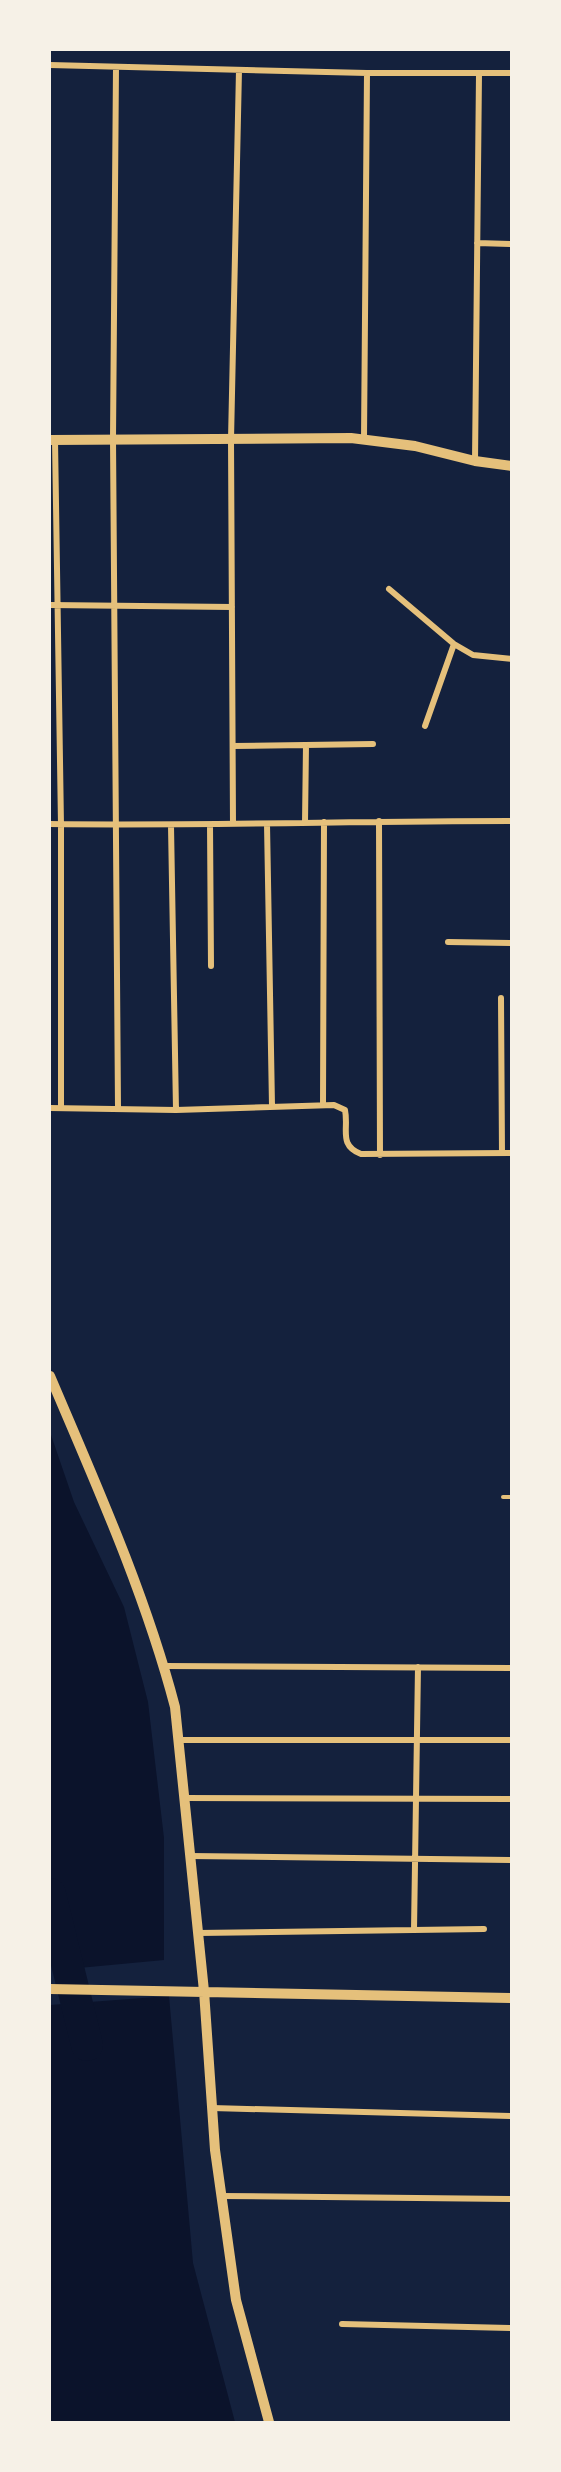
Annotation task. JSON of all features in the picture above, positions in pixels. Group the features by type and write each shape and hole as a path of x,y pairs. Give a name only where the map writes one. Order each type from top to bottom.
{"street":[{"path":"50,65 367,73 512,73"},
{"path":"116,66 113,439 114,826 118,1108"},
{"path":"233,824 231,440 238,70"},
{"path":"364,439 367,73"},
{"path":"475,461 479,74"},
{"path":"477,243 512,244"},
{"path":"61,1108 61,825 58,605 52,440 351,438 415,446 475,461 512,466"},
{"path":"389,589 454,644 473,655 512,659"},
{"path":"50,605 232,607"},
{"path":"425,726 454,644"},
{"path":"233,746 373,744"},
{"path":"305,823 306,745"},
{"path":"50,824 171,826 379,821 512,821"},
{"path":"379,821 380,1155"},
{"path":"323,1105 324,822"},
{"path":"267,824 272,1106"},
{"path":"210,825 211,966"},
{"path":"171,826 176,1110"},
{"path":"448,942 512,943"},
{"path":"501,998 502,1153"},
{"path":"50,1108 176,1110 341,1106 345,1110 346,1142 351,1150 361,1154 512,1153"},
{"path":"50,1376 130,1573 165,1666 175,1707 204,1991 221,2196 236,2300 269,2422"},
{"path":"165,1666 512,1668"},
{"path":"414,1930 418,1667"},
{"path":"179,1740 512,1740"},
{"path":"184,1798 512,1799"},
{"path":"190,1856 512,1860"},
{"path":"198,1933 484,1929"},
{"path":"50,1989 512,1998"},
{"path":"212,2108 512,2116"},
{"path":"221,2196 512,2199"},
{"path":"342,2324 512,2328"}],"lane":[{"path":"503,1497 512,1497"}],"water":[{"path":"50,1432 74,1502 124,1607 148,1702 164,1838 164,1960 68,1969 50,1960"},
{"path":"169,1996 193,2263 235,2422 50,2422 50,2005"}],"waterway":[{"path":"50,1894 87,2045"}]}
